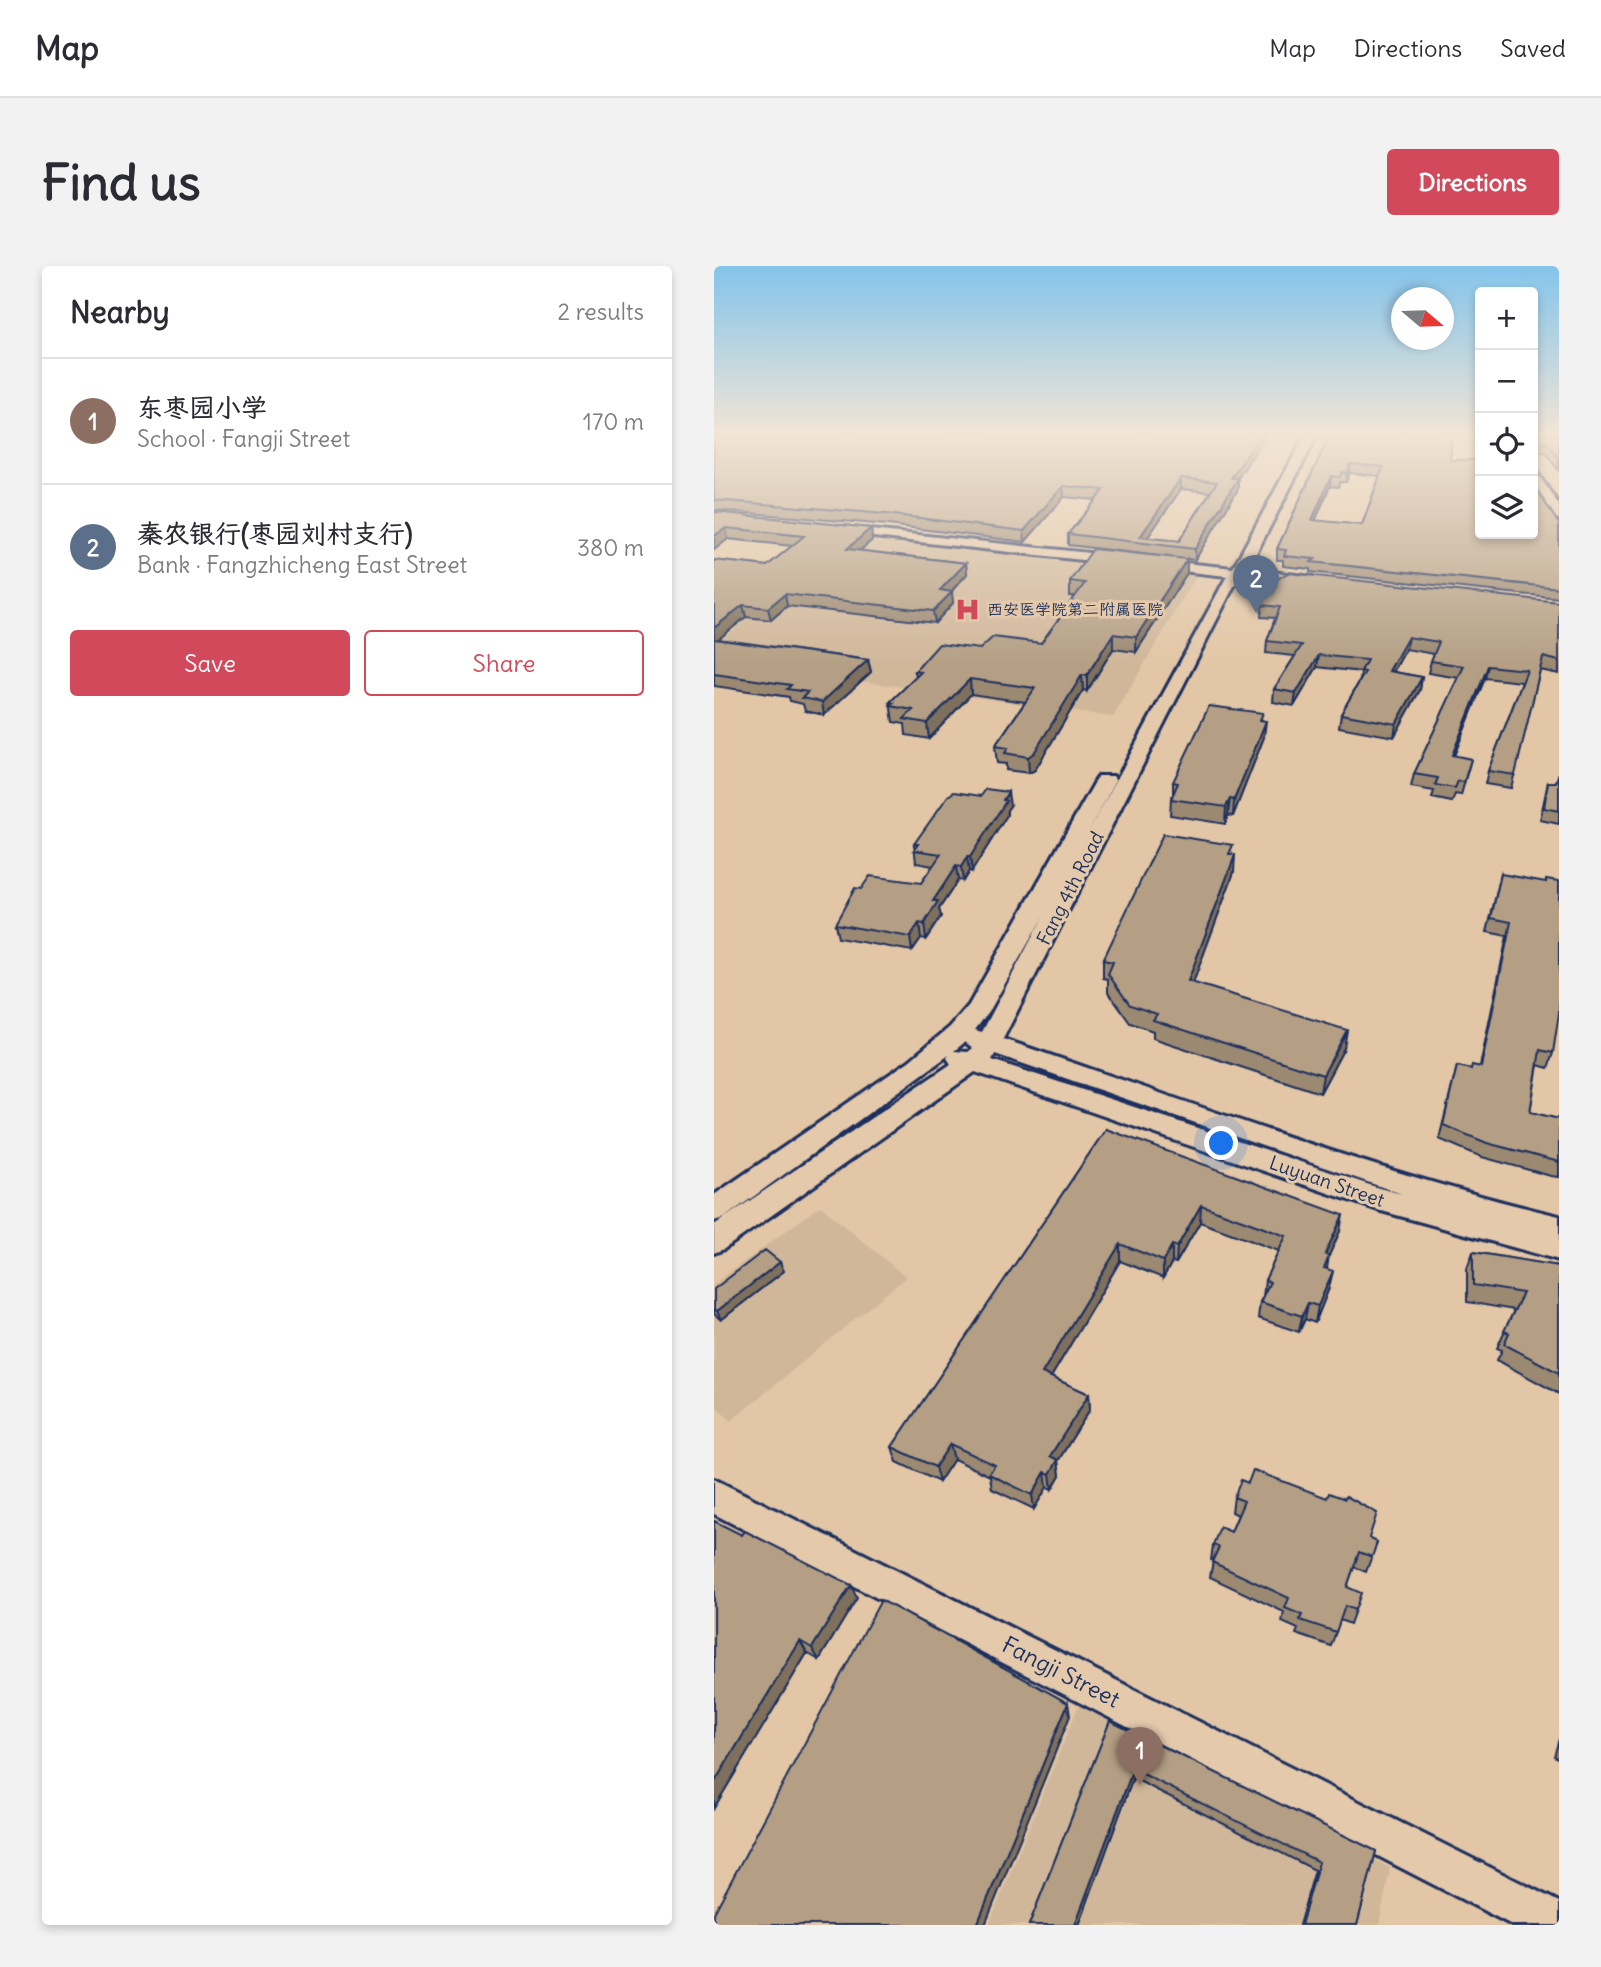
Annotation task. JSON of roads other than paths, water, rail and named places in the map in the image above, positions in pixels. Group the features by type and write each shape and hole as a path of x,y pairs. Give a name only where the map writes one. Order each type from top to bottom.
{"street":[{"name":"Fang 4th Road","path":"714,1241 981,1052 1227,585 1226,567 1256,511"},
{"name":"Fang 4th Road","path":"714,1210 938,1050 959,1032 978,1010 1228,573 1247,561 1272,511"},
{"path":"823,528 1326,583"},
{"name":"Luyuan Street","path":"959,1032 981,1052 1378,1199 1559,1248"},
{"name":"Luyuan Street","path":"938,1050 981,1052 1490,1211 1559,1228"},
{"name":"Fangji Street","path":"714,1496 1558,1925"}],"place":[{"name":"西安医学院第二附属医院","path":"967,609"},
{"name":"秦农银行(枣园刘村支行)","path":"1256,613"},
{"name":"东枣园小学","path":"1140,1785"}]}
